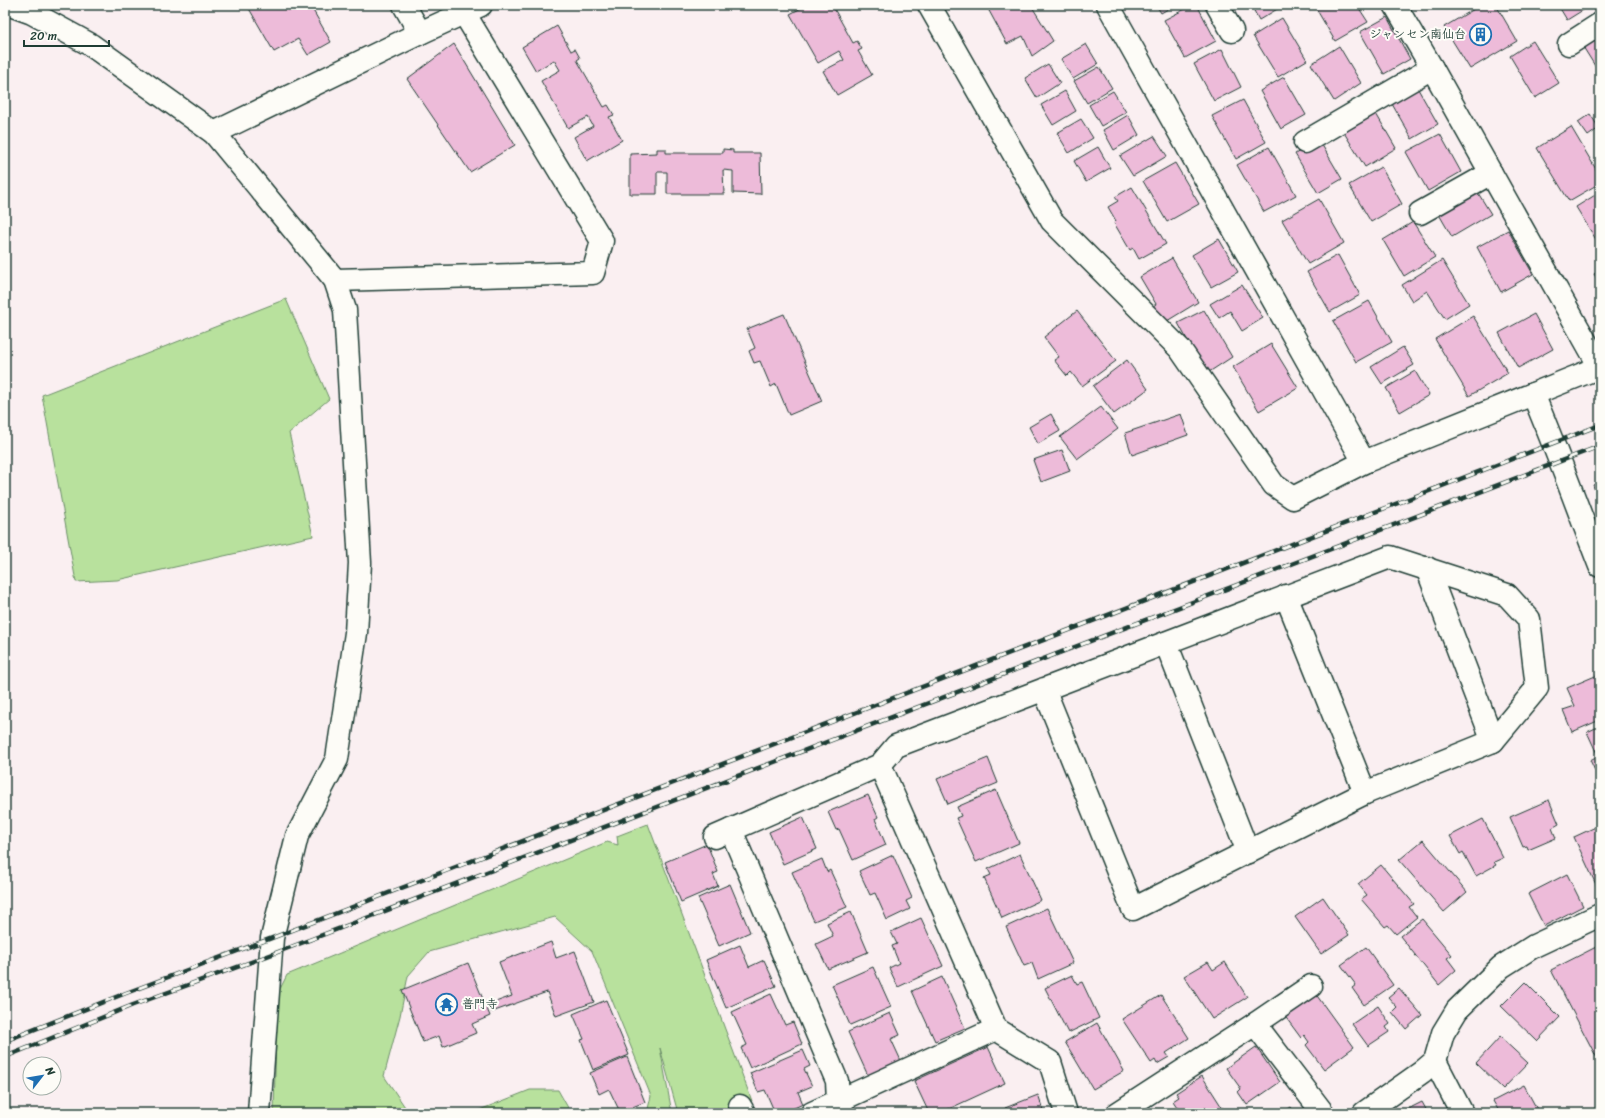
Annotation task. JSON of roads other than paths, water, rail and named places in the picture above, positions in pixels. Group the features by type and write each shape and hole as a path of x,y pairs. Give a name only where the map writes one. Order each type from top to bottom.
{"street":[{"path":"10,5 32,13 91,45 214,133 335,280 346,310 360,563 356,633 337,758 297,836 272,938 259,1113"},
{"path":"404,5 420,33"},
{"path":"929,5 1052,221 1180,349 1274,485 1293,498 1364,462 1600,367 1395,5"},
{"path":"1108,5 1364,462"},
{"path":"1217,5 1232,31"},
{"path":"214,133 472,9 602,241 593,273 335,280"},
{"path":"1569,44 1600,24"},
{"path":"1305,142 1432,68"},
{"path":"1420,213 1491,173"},
{"path":"1533,394 1554,443 1600,566"},
{"path":"841,1107 837,1081 723,833 880,765 896,746 1166,642 1286,596 1390,557 1508,595 1529,619 1537,688 1493,740 1365,793 1133,909 1044,689"},
{"path":"1427,568 1493,740"},
{"path":"1286,596 1365,793"},
{"path":"1166,642 1248,852"},
{"path":"880,765 996,1029 1050,1062 1066,1113"},
{"path":"1364,1113 1435,1061 1444,1033 1457,1010 1501,967 1534,946 1600,915"},
{"path":"1118,1113 1311,986"},
{"path":"1255,1024 1323,1113"},
{"path":"812,1113 841,1107 996,1029"},
{"path":"1435,1061 1462,1113"}],"railway":[{"path":"5,1041 1600,425"},
{"path":"5,1057 133,1005 270,955 1600,446"}],"place":[{"name":"ジャンセン南仙台","path":"1481,34"},
{"name":"普門寺","path":"446,1004"}]}
